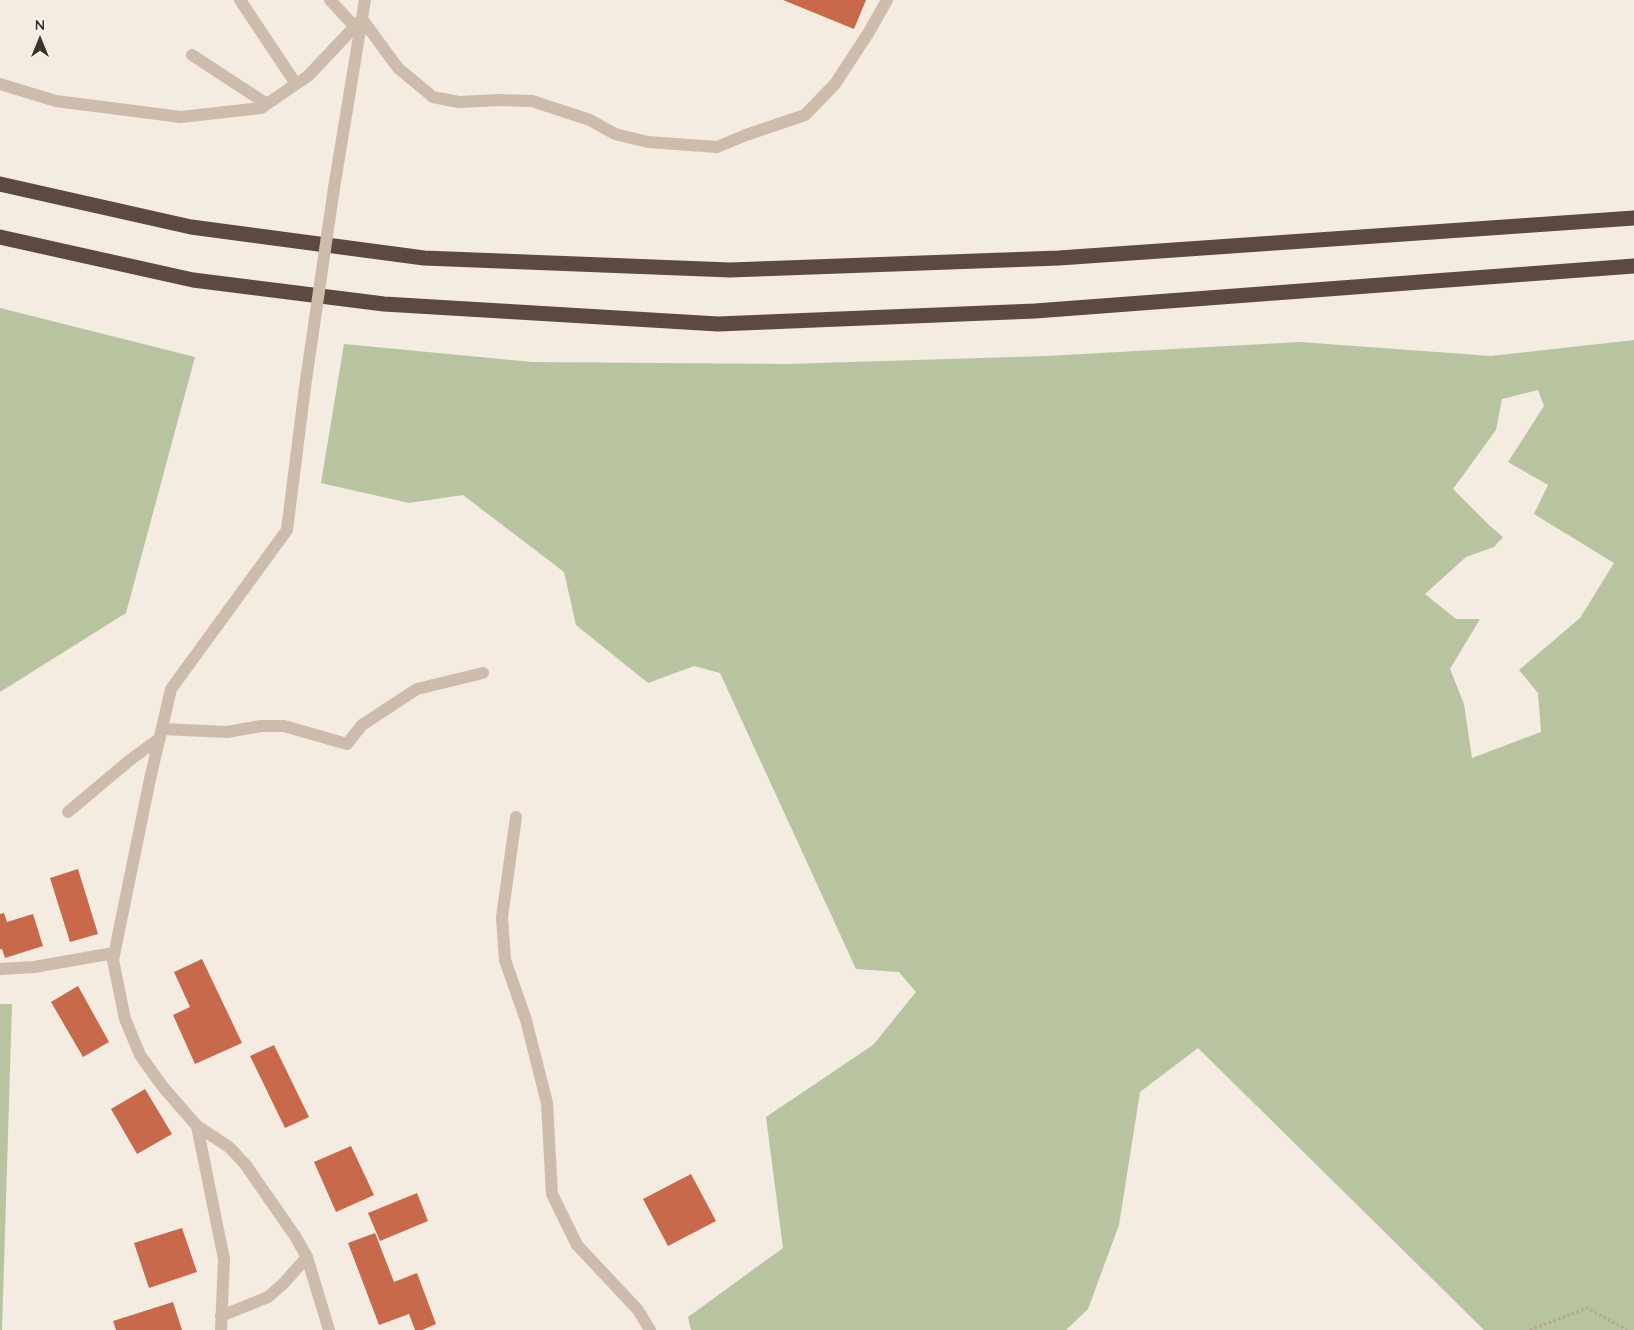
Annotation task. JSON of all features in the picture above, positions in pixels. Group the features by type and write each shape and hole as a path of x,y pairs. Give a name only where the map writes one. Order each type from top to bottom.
{"highway":[{"path":"0,184 191,226 424,258 730,270 1059,258 1634,218"},
{"path":"0,236 193,280 384,304 718,324 1035,311 1634,266"}],"street":[{"path":"240,0 296,84"},
{"path":"330,0 358,23 398,68 433,97 459,102 532,101 590,120 616,134 648,142 717,147 805,115 835,84 869,32 887,0"},
{"path":"329,1330 307,1257 295,1236 245,1164 230,1147 197,1126 163,1087 140,1055 125,1019 113,960 171,689 287,530 305,387 358,23 365,0"},
{"path":"0,84 56,101 181,118 261,108 308,76 358,23"},
{"path":"192,55 267,104"},
{"path":"68,812 161,734 227,732 261,726 284,726 347,744 362,725 417,689 484,673"},
{"path":"516,818 502,917 505,960 526,1020 548,1103 552,1194 577,1244 638,1310 650,1330"},
{"path":"0,969 34,967 114,953"},
{"path":"197,1126 224,1259 222,1330"},
{"path":"221,1316 268,1297 283,1284 307,1257"}],"path":[{"path":"1530,1330 1587,1308 1627,1330"}],"green space":[{"path":"0,308 195,357 126,613 0,692"},
{"path":"1634,340 1634,1330 1484,1330 1198,1048 1140,1092 1119,1225 1088,1309 1066,1330 691,1330 688,1317 783,1248 766,1117 873,1045 916,992 899,972 856,969 720,673 694,666 648,683 576,625 564,572 463,495 409,503 321,483 344,344 532,362 787,364 1046,356 1300,342 1491,356","holes":["1538,390 1544,406 1508,462 1548,485 1534,514 1614,563 1580,618 1519,670 1538,693 1541,732 1472,758 1464,704 1450,669 1480,619 1456,619 1425,594 1466,557 1494,547 1503,537 1453,489 1496,430 1502,399"]},
{"path":"0,1004 12,1004 2,1330 0,1330"}],"building":[{"path":"783,0 866,0 854,29"},
{"path":"78,869 98,934 70,942 50,878"},
{"path":"4,913 7,922 33,914 43,946 5,958 2,949 0,949 0,914"},
{"path":"202,959 242,1043 195,1064 173,1015 190,1007 174,972"},
{"path":"78,986 109,1042 83,1057 51,1002"},
{"path":"274,1045 309,1117 285,1128 250,1056"},
{"path":"145,1089 172,1134 137,1154 111,1109"},
{"path":"351,1146 374,1195 336,1212 314,1162"},
{"path":"691,1174 716,1221 668,1246 643,1199"},
{"path":"417,1193 428,1221 380,1241 368,1213"},
{"path":"182,1228 197,1272 149,1288 134,1243"},
{"path":"375,1233 394,1282 417,1273 436,1324 422,1330 415,1330 409,1314 379,1325 348,1243"},
{"path":"173,1302 182,1330 116,1330 113,1321"}]}
